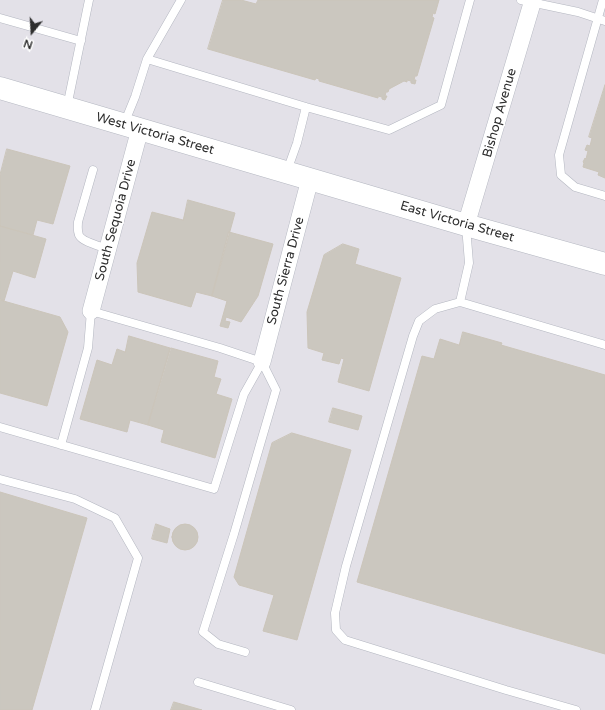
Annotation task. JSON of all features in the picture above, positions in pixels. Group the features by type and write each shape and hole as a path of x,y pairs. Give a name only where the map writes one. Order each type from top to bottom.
{"main road":[{"name":"West Victoria Street","path":"0,88 310,179"},
{"name":"East Victoria Street","path":"310,179 605,264"}],"street":[{"name":"Bishop Avenue","path":"466,225 529,1"},
{"name":"South Sequoia Drive","path":"91,311 108,248 132,127"},
{"name":"South Sierra Drive","path":"262,362 310,179"}],"lane":[{"path":"67,108 89,0"},
{"path":"132,127 135,97 147,58 180,0"},
{"path":"147,58 306,107 390,130 441,104 470,0"},
{"path":"603,0 601,20 559,155 562,175 575,188 605,196"},
{"path":"529,1 578,12 601,20"},
{"path":"0,18 80,41"},
{"path":"287,172 297,143 306,107"},
{"path":"93,170 77,230 79,236 84,240 108,248"},
{"path":"460,302 469,263 466,225"},
{"path":"576,710 345,640 336,630 335,613 346,566 412,336 419,321 435,309 460,302 605,345"},
{"path":"61,445 88,348 91,311 262,362 276,390 234,534 203,632 218,644 245,652"},
{"path":"0,427 214,489 244,394 262,362"},
{"path":"0,479 76,499 115,518 138,558 95,710"},
{"path":"198,682 291,710"}],"shaded area":[{"path":"0,0 605,0 605,710 0,710"}],"building":[{"path":"223,0 241,0 256,4 258,0 439,0 435,14 433,13 432,17 434,18 417,76 415,76 415,84 407,80 407,82 404,81 389,89 388,92 386,92 385,96 387,96 385,100 382,99 382,97 378,96 378,98 319,81 319,79 316,78 315,80 208,49"},
{"path":"605,85 605,178 598,175 599,172 583,167 583,162 585,158 586,159 588,151 585,150 587,145 590,146 592,138 589,137"},
{"path":"7,149 70,166 53,224 37,220 33,235 0,226 0,175"},
{"path":"188,200 235,213 212,296 196,292 191,307 138,292 137,263 152,212 183,220"},
{"path":"0,226 46,239 35,278 13,271 4,301 0,299"},
{"path":"229,232 273,244 258,296 241,322 226,317 225,321 230,322 228,328 220,326 227,301 212,296"},
{"path":"343,244 359,249 355,264 401,278 369,391 338,382 344,359 341,358 339,364 322,360 324,353 308,348 307,312 324,255"},
{"path":"0,300 60,317 68,332 47,406 0,393"},
{"path":"463,332 502,343 501,345 605,375 605,654 357,582 422,356 434,359 440,339 459,345"},
{"path":"129,336 170,348 148,425 130,420 127,432 80,419 97,360 112,365 117,349 125,352"},
{"path":"171,348 218,361 214,377 221,379 216,394 232,399 215,458 161,442 164,430 148,425"},
{"path":"333,408 362,416 358,430 329,422"},
{"path":"292,433 351,450 297,640 263,631 274,595 239,585 234,577 272,443"},
{"path":"0,492 87,518 32,710 0,710"},
{"path":"156,524 170,529 167,543 152,539"},
{"path":"185,524 194,528 198,537 194,546 185,550 176,546 172,537 176,528"},
{"path":"174,702 202,710 171,710"}]}
